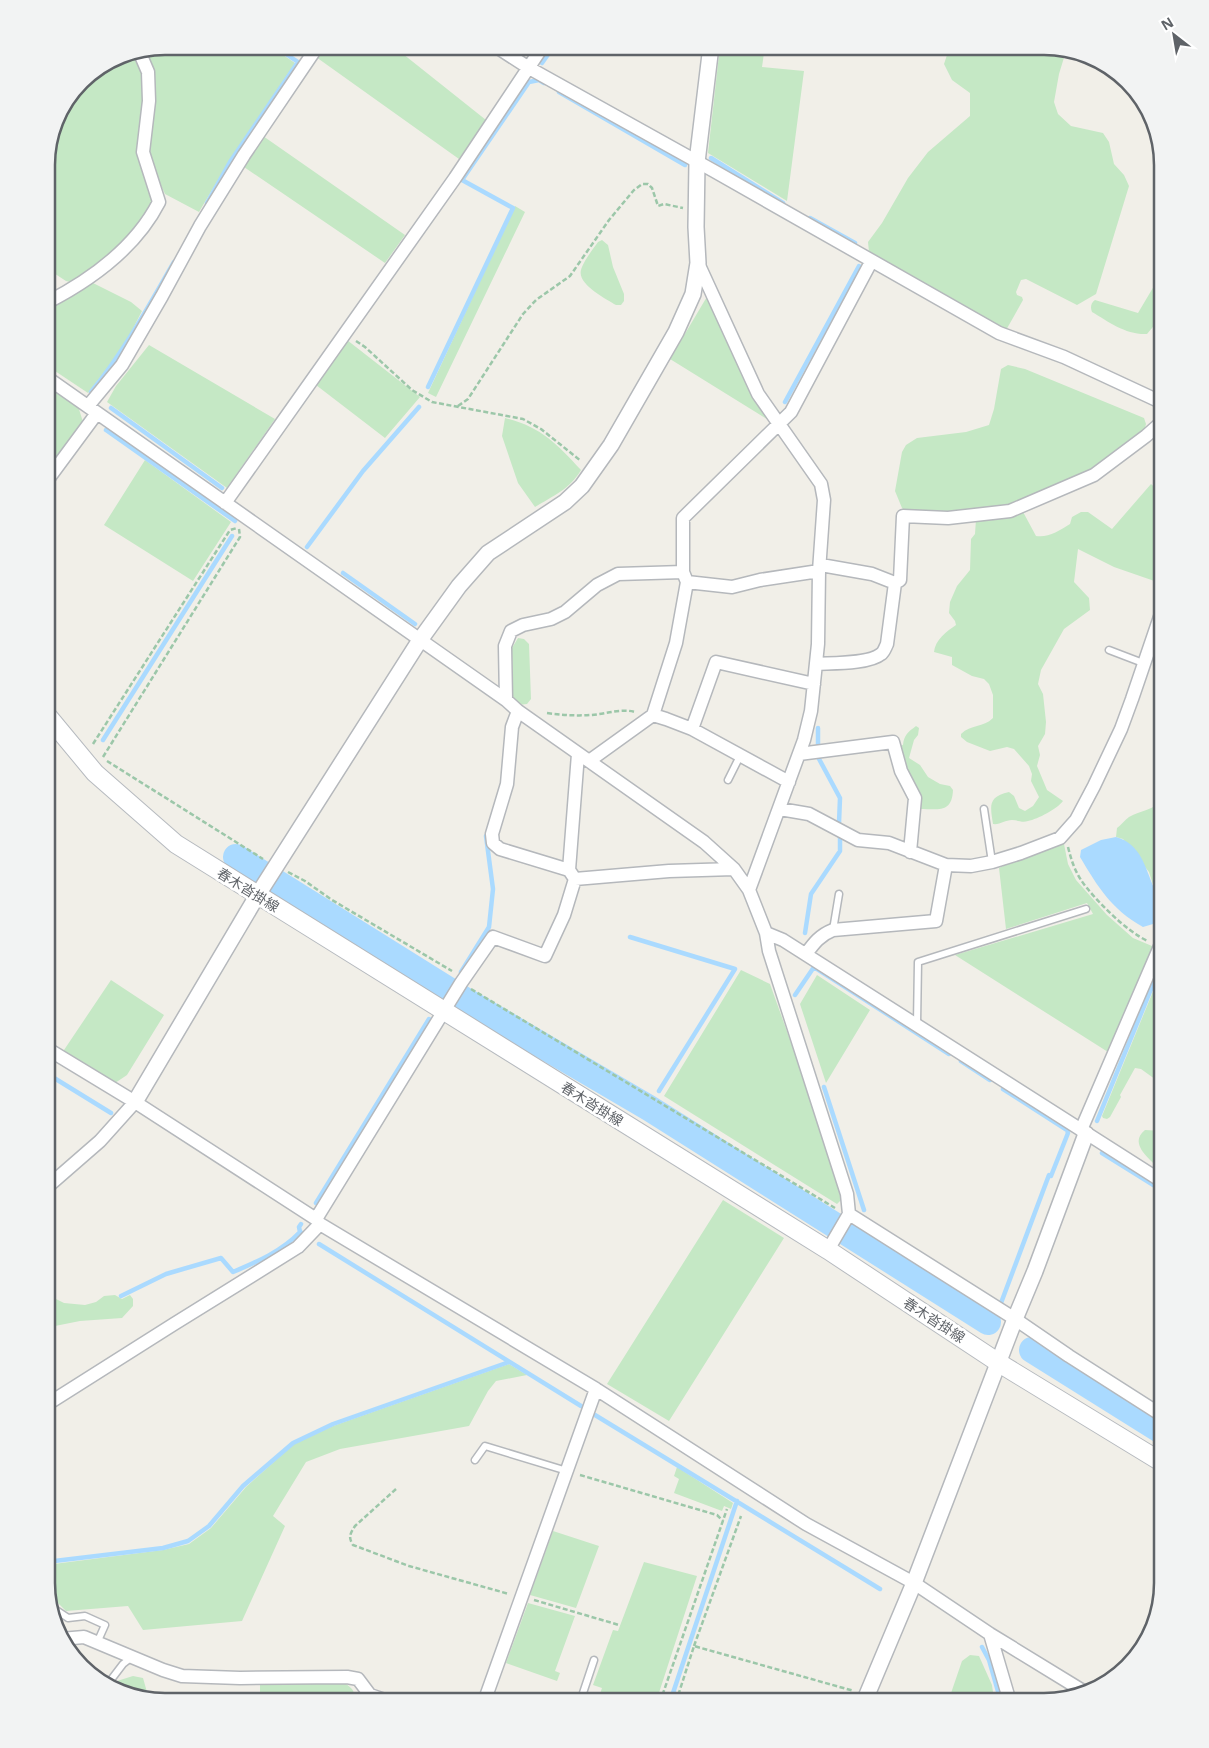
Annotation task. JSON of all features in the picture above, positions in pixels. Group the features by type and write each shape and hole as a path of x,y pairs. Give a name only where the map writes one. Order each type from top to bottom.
{"main road":[{"name":"春木沓掛線","path":"55,725 89,765 176,844 828,1250 999,1363 1154,1458"}],"street":[{"path":"55,468 122,365 204,218 312,55"},
{"path":"509,55 870,262 999,333 1064,357 1154,400"},
{"path":"225,503 455,178 537,55"},
{"path":"55,1180 100,1141 135,1102 257,896 420,640 459,586 488,553 565,502 582,486 611,445 676,332 693,294 698,263 697,162 710,55"},
{"path":"55,298 75,288 134,239 151,218 160,202 143,152 149,101 148,72 143,58"},
{"path":"589,761 649,718 676,642 685,577 683,518 791,412 870,262"},
{"path":"698,263 758,394 780,423 820,484 824,500 816,664 811,712 780,810 749,890"},
{"path":"55,383 225,503 242,522 420,640 506,700 578,754 704,842 734,869 749,890 766,933 769,951 847,1194 849,1212 828,1250"},
{"path":"895,583 900,580 903,516 948,518 1010,511 1094,475 1154,429"},
{"path":"506,700 505,646 511,631 523,625 551,619 565,612 597,586 618,574 685,577 732,587 820,568 872,574 895,583"},
{"path":"816,664 866,660 875,658 883,653 887,644 895,583"},
{"path":"780,810 809,814 858,840 889,843 946,865 971,866 992,862 1060,838 1076,820 1094,786 1132,699 1154,633"},
{"path":"692,729 716,662 814,684"},
{"path":"521,713 512,727 507,784 492,834 493,843 500,849 572,874 734,869"},
{"path":"649,718 666,719 692,729 789,782"},
{"path":"799,754 893,742 901,772 915,798 910,852"},
{"path":"55,1399 298,1247 318,1222 461,983 494,937 545,956 564,915 572,874 578,754"},
{"path":"806,954 816,940 833,930 936,921 946,865"},
{"path":"766,933 783,940 806,954 1154,1176"},
{"path":"868,1693 914,1583 1035,1271 1084,1132 1154,964"},
{"path":"55,1053 135,1102 318,1222 596,1389 806,1524 914,1583 990,1634 1077,1688"},
{"path":"849,1212 1154,1410"},
{"path":"487,1693 596,1389"},
{"path":"990,1634 1007,1693"},
{"path":"70,1638 84,1637 182,1676 240,1678 347,1677 358,1679 368,1693"}],"lane":[{"path":"1109,650 1143,663"},
{"path":"728,780 740,756"},
{"path":"984,809 992,862"},
{"path":"833,930 839,894"},
{"path":"917,1024 918,962 1086,909"},
{"path":"475,1460 486,1446 567,1471"},
{"path":"59,1612 68,1618 85,1616 105,1625 97,1643"},
{"path":"112,1679 123,1664 132,1657"},
{"path":"583,1693 594,1660"}],"path":[{"path":"458,406 468,399 523,314 536,300 570,276 609,220 634,190 642,184 648,184 652,188 658,206 664,204 679,208 696,209"},
{"path":"345,334 365,347 412,390 432,402 523,419 533,424 594,471"},
{"path":"89,765 230,530 242,522"},
{"path":"89,765 240,537 242,522"},
{"path":"521,713 529,712 563,716 592,715 629,710 649,718"},
{"path":"1068,828 1067,842 1072,863 1082,881 1113,916 1145,940 1154,943"},
{"path":"461,983 837,1209 849,1212"},
{"path":"567,1471 717,1514 723,1521"},
{"path":"396,1489 355,1526 350,1533 353,1545 409,1566 619,1625"},
{"path":"663,1693 727,1509"},
{"path":"679,1693 741,1516"},
{"path":"694,1646 849,1693"}],"green space":[{"path":"165,55 283,55 295,63 229,161 199,212 165,194 148,158 144,57"},
{"path":"315,55 404,55 486,120 459,159"},
{"path":"719,55 764,55 762,67 804,71 787,201 708,153"},
{"path":"947,55 1051,55 1064,57 1054,102 1058,114 1071,126 1103,133 1109,142 1114,164 1124,175 1129,186 1096,294 1077,305 1026,279 1021,280 1016,292 1023,300 1005,332 869,252 868,242 882,223 908,178 928,152 970,116 970,93 952,80 944,64"},
{"path":"138,59 142,70 144,88 137,151 154,206 125,243 74,283 66,281 55,274 55,158 63,123 82,92 92,82 116,66"},
{"path":"263,136 405,235 385,263 244,167"},
{"path":"515,206 525,212 436,397 428,393"},
{"path":"602,240 608,245 613,267 624,294 624,301 621,305 616,305 599,295 583,281 581,275 586,259 598,242"},
{"path":"91,282 131,302 142,311 124,346 88,393 55,371 55,303"},
{"path":"1154,286 1154,326 1147,334 1139,334 1111,324 1092,312 1091,305 1095,300 1138,313"},
{"path":"708,295 770,421 670,359"},
{"path":"347,340 420,397 385,438 316,385"},
{"path":"149,345 275,419 227,488 107,402 116,386"},
{"path":"1008,365 1025,369 1144,418 1146,424 1144,431 1092,471 1010,506 951,513 906,512 902,508 895,491 902,452 906,445 917,438 966,432 989,425 994,409 1001,369"},
{"path":"55,390 78,406 83,422 55,461"},
{"path":"505,418 529,426 547,437 581,470 577,477 566,487 535,507 518,483 502,436"},
{"path":"145,460 231,522 193,581 104,525"},
{"path":"1151,484 1154,487 1154,581 1114,567 1078,549 1074,582 1089,598 1090,610 1064,629 1041,670 1038,684 1043,694 1046,722 1045,734 1038,746 1040,755 1037,766 1047,790 1063,801 1052,810 1032,820 1024,822 1009,820 993,824 991,807 997,796 1009,792 1014,796 1019,808 1025,811 1033,806 1039,797 1031,781 1032,774 1029,766 1014,749 1007,747 990,751 967,742 961,737 961,734 965,731 993,718 993,695 989,684 984,679 972,676 952,665 952,657 934,652 939,640 956,625 949,613 950,602 957,586 970,570 971,539 975,534 976,519 1022,510 1036,536 1040,536 1058,531 1070,524 1072,517 1081,512 1088,512 1112,529"},
{"path":"518,638 524,639 529,644 531,699 527,704 518,705 513,698 512,648"},
{"path":"916,726 919,728 918,735 914,740 909,758 920,765 928,777 940,784 950,786 953,790 950,803 943,808 920,809 905,772 898,746 903,745 907,734"},
{"path":"1154,806 1154,888 1149,872 1123,839 1116,837 1117,828 1129,817"},
{"path":"1063,839 1068,864 1076,880 1107,915 1133,938 1152,946 1154,950 1108,1052 955,955 1093,914 1087,903 1006,929 999,868"},
{"path":"741,970 770,984 799,1065 842,1199 837,1204 664,1096"},
{"path":"817,975 870,1010 826,1083 800,1004"},
{"path":"111,980 164,1015 127,1075 112,1085 62,1053"},
{"path":"1154,989 1154,1078 1141,1069 1135,1068 1110,1117 1107,1119 1102,1116"},
{"path":"1145,1130 1154,1130 1154,1164 1140,1147 1140,1135"},
{"path":"723,1200 784,1238 669,1421 607,1384"},
{"path":"115,1295 122,1299 130,1295 133,1299 133,1306 122,1318 80,1321 55,1326 55,1298 64,1303 85,1305 96,1302 104,1296"},
{"path":"509,1364 527,1375 496,1381 488,1391 469,1426 340,1449 306,1462 273,1516 285,1526 242,1621 143,1630 128,1606 66,1611 57,1602 55,1564 163,1550 189,1544 211,1528 246,1487 294,1444 333,1426"},
{"path":"677,1467 733,1503 731,1509 724,1506 722,1511 674,1493 679,1479 674,1476"},
{"path":"553,1531 599,1546 576,1608 530,1595"},
{"path":"644,1562 697,1576 659,1693 600,1693 602,1688 593,1685 613,1630 618,1631"},
{"path":"528,1603 575,1616 555,1671 560,1673 557,1681 506,1663"},
{"path":"970,1655 979,1656 992,1685 993,1693 951,1693 962,1661"},
{"path":"133,1676 143,1678 147,1692 123,1685 117,1681"},
{"path":"263,1682 345,1683 354,1693 260,1693 260,1685"}],"water":[{"path":"1116,837 1124,840 1141,857 1154,887 1154,924 1143,927 1132,920 1122,913 1099,888 1080,857 1081,850 1101,840"}],"waterway":[{"path":"207,203 230,162 298,62 288,55"},
{"path":"542,63 548,55"},
{"path":"428,387 513,208 462,180 529,82 539,80 544,83"},
{"path":"559,92 685,165"},
{"path":"711,158 783,203"},
{"path":"810,218 855,243"},
{"path":"91,392 125,345 174,262"},
{"path":"785,402 859,266"},
{"path":"307,547 363,471 419,407"},
{"path":"111,408 222,488"},
{"path":"106,430 235,521"},
{"path":"103,740 232,536"},
{"path":"343,573 415,624"},
{"path":"818,728 818,746"},
{"path":"818,757 840,798 839,823"},
{"path":"461,972 489,927 493,889 486,836"},
{"path":"805,933 811,894 840,851 840,837"},
{"path":"236,857 468,1002 649,1108 988,1322"},
{"path":"630,937 735,969 659,1091"},
{"path":"795,995 814,967 949,1054"},
{"path":"443,998 453,981"},
{"path":"1097,1121 1154,982"},
{"path":"316,1203 429,1019"},
{"path":"961,1061 990,1080"},
{"path":"55,1079 111,1113"},
{"path":"824,1087 864,1210"},
{"path":"1001,1303 1049,1175 1051,1176 1068,1133 1067,1130 1003,1089"},
{"path":"1102,1153 1154,1185"},
{"path":"301,1224 299,1227 302,1233"},
{"path":"121,1296 166,1274 221,1258 233,1272 277,1250 300,1232"},
{"path":"319,1244 581,1406"},
{"path":"887,1247 897,1264"},
{"path":"1032,1350 1154,1426"},
{"path":"55,1561 163,1548 188,1541 209,1526 243,1486 293,1443 333,1424 509,1362"},
{"path":"595,1415 880,1589"},
{"path":"673,1693 737,1501"},
{"path":"982,1647 989,1660 998,1693"}]}
